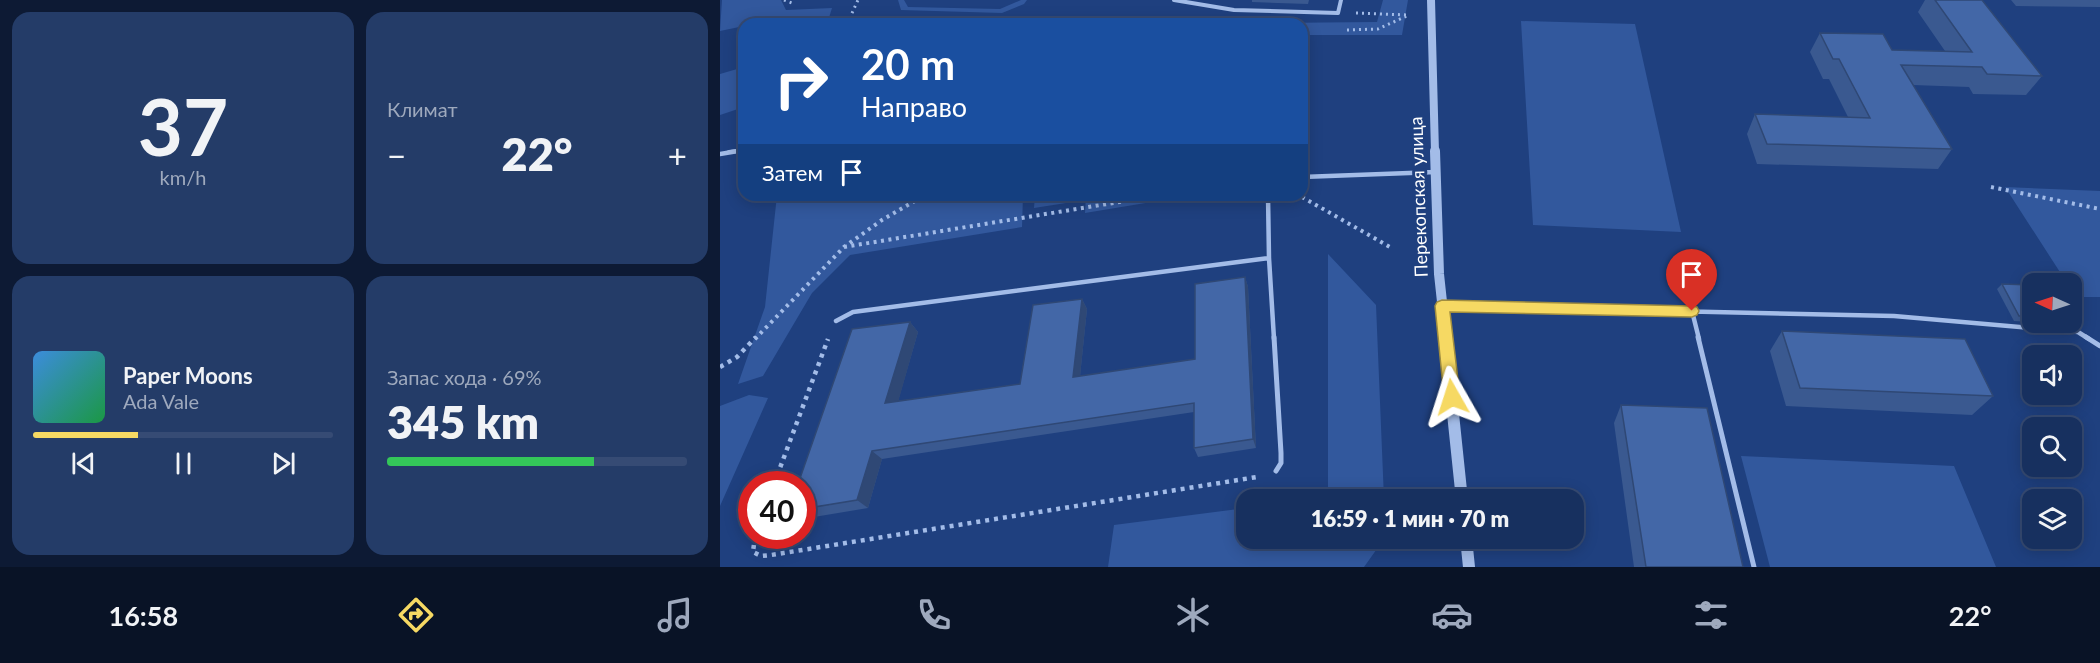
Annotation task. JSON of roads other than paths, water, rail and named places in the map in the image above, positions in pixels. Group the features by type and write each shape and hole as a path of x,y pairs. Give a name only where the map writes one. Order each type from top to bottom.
{"street":[{"name":"Перекопская улица","path":"1431,0 1442,306 1461,489"},
{"path":"1467,549 1469,567"}],"lane":[{"path":"1174,0 1234,10 1338,13 1341,0"},
{"path":"720,154 738,151"},
{"path":"1308,177 1436,172"},
{"path":"1268,201 1269,258 1281,453 1281,462 1276,471"},
{"path":"836,321 853,312 1269,258"},
{"path":"1442,306 1917,318 2078,332 2100,346"},
{"path":"1692,311 1754,567"}]}
